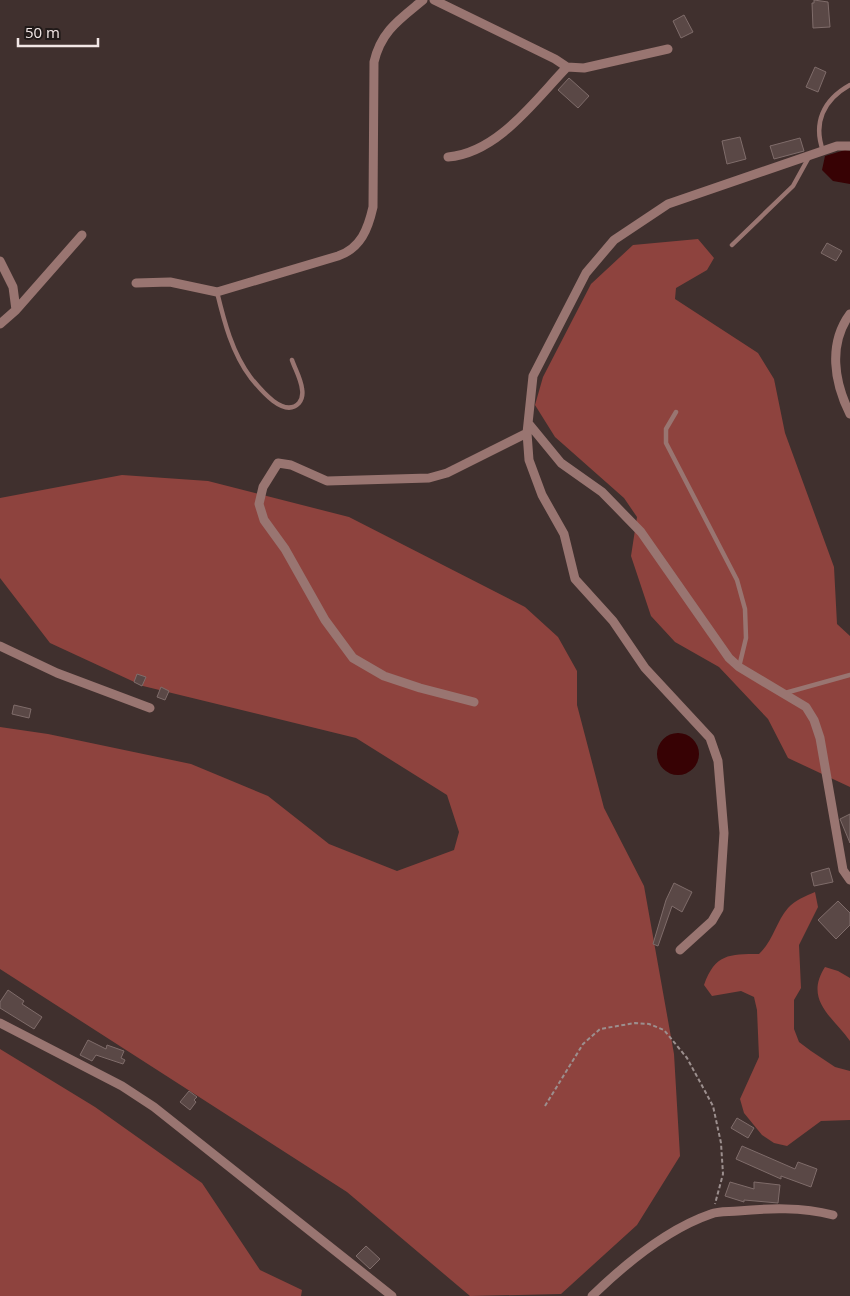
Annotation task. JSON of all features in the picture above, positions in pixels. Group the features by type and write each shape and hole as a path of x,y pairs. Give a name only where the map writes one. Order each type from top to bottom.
{"street":[{"path":"136,283 170,282 217,292 338,256 349,252 360,242 369,226 373,207 374,62 378,44 394,24 423,0"},
{"path":"434,0 555,59 567,67 584,68 668,48"},
{"path":"448,157 468,153 506,129 538,101 567,67"},
{"path":"680,950 712,921 719,909 724,833 718,761 710,738 645,668 613,621 575,579 564,534 542,495 529,460 528,428 533,376 586,273 614,240 668,204 727,182 809,157 837,146 850,146"},
{"path":"0,324 16,310 82,235"},
{"path":"0,261 12,287 16,310"},
{"path":"850,314 841,327 838,338 836,369 837,386 850,414"},
{"path":"528,428 561,463 602,492 641,532 729,658 739,667 806,707 814,720 820,738 842,870 850,880"},
{"path":"474,702 420,688 384,676 353,658 325,620 285,549 264,520 259,504 263,487 278,463 291,464 327,481 429,478 448,472 528,428"},
{"path":"0,646 57,672 150,708"},
{"path":"0,1023 122,1086 154,1107 392,1296"},
{"path":"592,1296 606,1282 669,1234 712,1213 791,1209 833,1215"}],"lane":[{"path":"822,152 818,139 818,125 821,116 830,102 850,85"},
{"path":"732,245 793,186 809,157"},
{"path":"217,292 227,330 251,377 277,404 284,408 296,406 302,399 303,390 292,360"},
{"path":"676,412 666,429 666,443 737,580 745,609 746,638 739,667"},
{"path":"783,693 850,675"}],"path":[{"path":"544,1106 583,1044 600,1029 635,1023 649,1024 664,1030 687,1058 713,1106 721,1143 723,1174 712,1213"}],"shaded area":[{"path":"845,150 850,151 850,184 833,181 822,170 825,156"},
{"path":"698,239 714,258 707,270 676,288 675,299 758,353 774,379 785,433 834,567 837,624 850,636 850,787 788,758 768,719 719,667 675,642 651,616 631,556 637,517 624,498 555,437 535,405 543,377 591,284 633,245"},
{"path":"122,475 208,481 349,517 525,607 558,637 577,671 577,705 604,808 644,886 674,1054 680,1156 637,1225 561,1294 470,1296 347,1192 0,969 0,727 48,734 191,764 268,796 329,844 397,871 454,850 459,832 447,795 356,738 143,686 50,643 0,578 0,498"},
{"path":"678,733 693,739 699,754 693,769 678,775 663,769 657,754 663,739"},
{"path":"815,892 818,907 799,945 801,988 794,1000 794,1029 799,1042 811,1051 835,1067 850,1071 850,1120 821,1121 787,1146 774,1143 762,1135 744,1113 740,1099 759,1057 757,1010 754,997 741,991 712,996 704,985 713,967 724,958 739,954 759,954 768,943 788,908 797,900"},
{"path":"825,967 838,971 850,978 850,1041 823,1007 819,998 819,979"},
{"path":"0,1049 95,1107 202,1183 260,1270 302,1290 301,1296 0,1296"}],"building":[{"path":"814,0 828,2 830,27 813,28 812,3 814,3"},
{"path":"684,15 693,32 681,38 673,21"},
{"path":"815,67 826,72 818,92 806,87"},
{"path":"569,78 589,96 578,108 558,90"},
{"path":"740,137 746,159 727,164 722,141"},
{"path":"800,138 804,151 774,159 770,146"},
{"path":"827,243 842,251 836,261 821,253"},
{"path":"137,674 146,677 142,686 134,682"},
{"path":"161,687 169,691 165,700 157,697"},
{"path":"14,705 31,709 29,718 12,714"},
{"path":"850,814 850,843 840,819"},
{"path":"829,868 833,882 814,886 811,873"},
{"path":"674,883 692,892 682,912 672,906 658,946 653,944 666,900"},
{"path":"838,901 850,913 850,925 836,939 818,920"},
{"path":"8,990 24,1001 22,1004 42,1017 34,1029 0,1008 0,1002"},
{"path":"88,1040 106,1049 107,1045 124,1051 121,1058 125,1060 123,1064 96,1055 92,1061 80,1055"},
{"path":"189,1091 197,1097 190,1110 180,1102"},
{"path":"737,1118 754,1128 748,1138 731,1128"},
{"path":"742,1146 795,1169 798,1162 817,1169 811,1187 781,1176 781,1179 736,1159"},
{"path":"730,1182 754,1189 754,1182 780,1185 778,1203 744,1200 744,1202 725,1196"},
{"path":"366,1246 380,1259 370,1269 356,1256"}]}
